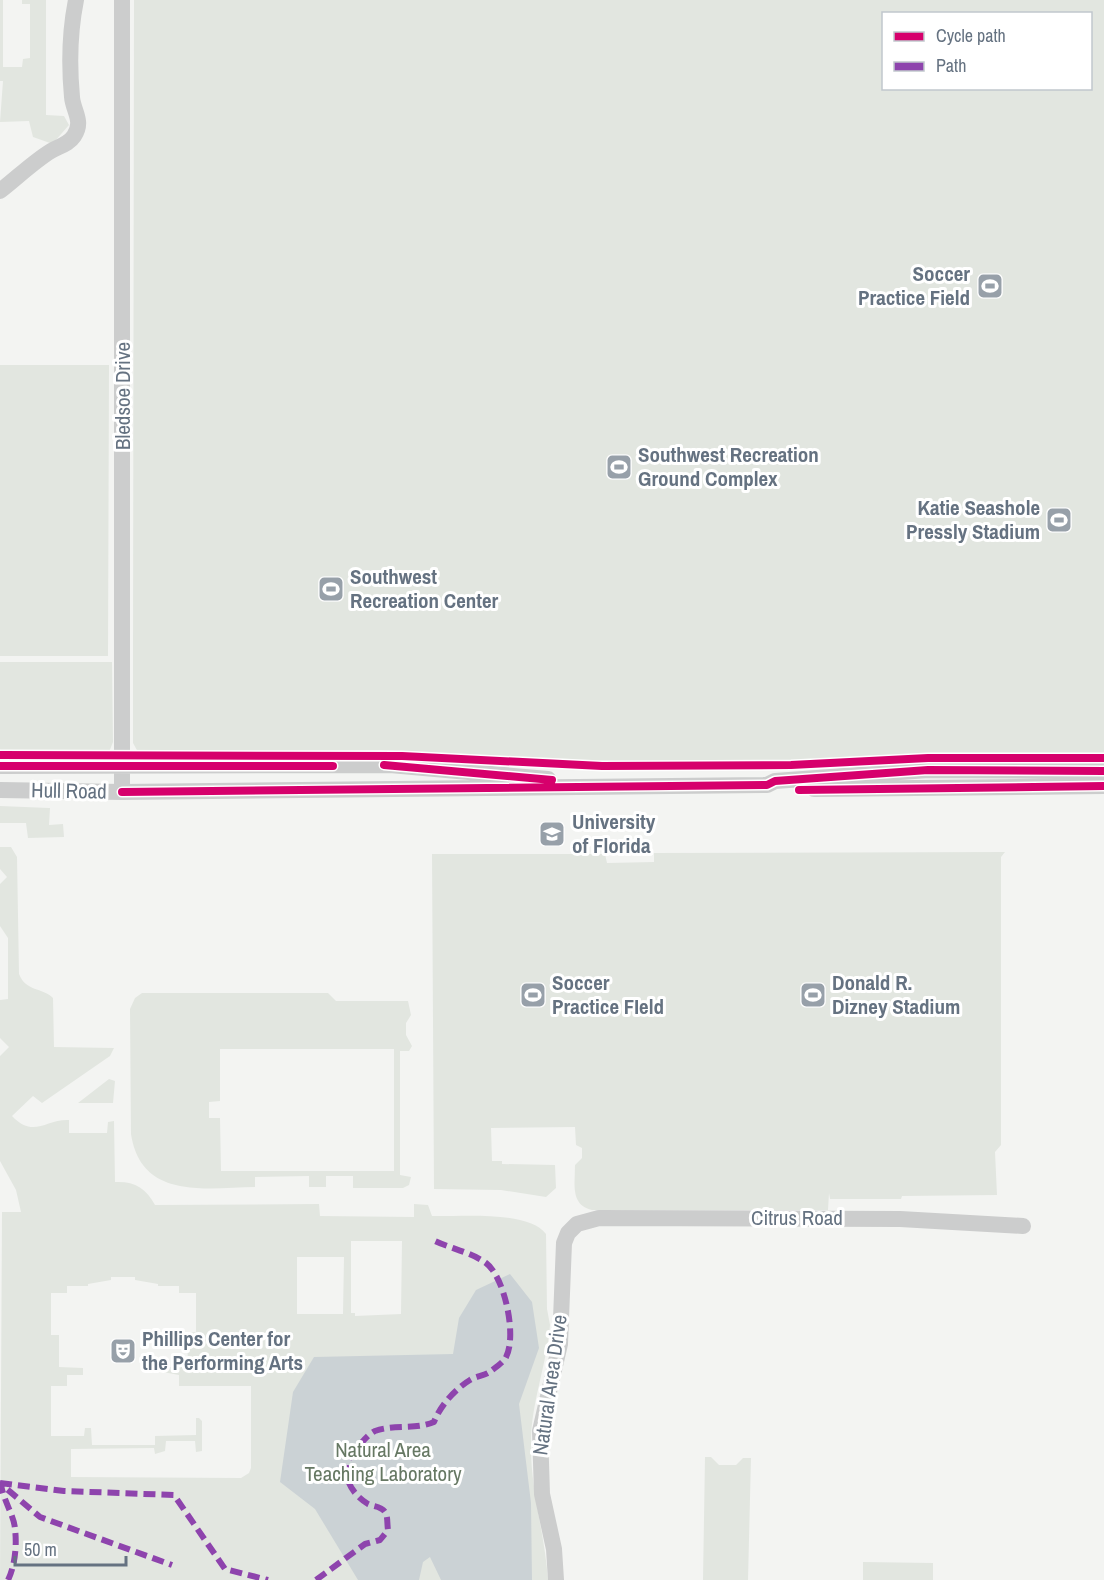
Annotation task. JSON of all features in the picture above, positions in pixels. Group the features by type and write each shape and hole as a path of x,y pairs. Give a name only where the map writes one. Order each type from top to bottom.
{"street":[{"path":"0,191 49,152 66,144 76,131 78,115 72,98 71,64 71,20 76,0"},
{"name":"Bledsoe Drive","path":"122,0 122,792"},
{"name":"Hull Road","path":"0,766 390,765 606,785"},
{"name":"Hull Road","path":"0,790 122,792 313,788 510,789 606,785 767,785 775,781 928,770 1104,771"},
{"name":"Hull Road","path":"767,785 775,790 1104,786"},
{"name":"Citrus Road","path":"572,1228 587,1220 599,1218 900,1219 1023,1226"},
{"name":"Natural Area Drive","path":"556,1580 554,1549 542,1494 539,1440 541,1420 560,1339 562,1251 565,1239 572,1228"}],"green space":[{"path":"0,0 3,0 3,67 22,67 23,59 30,58 30,4 22,4 22,0 46,0 46,115 64,116 69,125 55,141 50,143 33,137 29,121 0,122 3,81 0,81"},
{"name":"Southwest Recreation Ground Complex","path":"134,0 1104,0 1104,759 605,763 380,750 138,752 133,743"},
{"path":"0,365 109,365 108,656 0,656"},
{"path":"0,662 112,662 113,742 109,752 0,752"},
{"path":"0,806 49,808 427,807 50,808 49,825 63,824 64,837 28,838 26,823 0,823"},
{"name":"Natural Area Teaching Laboratory","path":"0,847 11,847 17,857 19,974 30,987 53,998 54,1047 114,1048 110,1056 42,1103 33,1096 12,1116 20,1123 33,1127 69,1120 69,1133 107,1133 108,1122 114,1121 115,1182 134,1184 148,1194 155,1205 319,1204 320,1216 414,1217 414,1204 428,1205 432,1216 509,1218 537,1226 546,1234 547,1309 550,1325 534,1413 531,1460 548,1580 0,1580 2,1212 21,1212 16,1190 0,1161 0,1056 9,1047 0,1038 0,1000 8,999 8,938 0,926 0,884 7,877 0,869","holes":["351,1241 402,1241 401,1314 355,1316 355,1313 351,1313","297,1257 344,1257 343,1314 297,1314","111,1277 135,1277 135,1280 158,1284 158,1286 179,1286 179,1293 196,1293 196,1332 187,1333 188,1367 163,1367 163,1372 179,1375 179,1386 251,1386 251,1468 249,1473 241,1478 71,1477 71,1449 154,1448 155,1454 165,1451 166,1441 195,1441 196,1452 202,1451 202,1421 199,1418 196,1418 196,1435 155,1436 155,1445 92,1445 91,1428 85,1428 84,1436 51,1436 51,1386 67,1386 67,1375 83,1375 83,1368 59,1367 59,1335 51,1335 51,1293 67,1293 67,1286 88,1286 88,1284 111,1280"]},
{"name":"Donald R. Dizney Stadium","path":"1005,852 1001,857 1001,1145 995,1152 997,1195 830,1199 829,1193 828,1210 592,1210 580,1204 575,1193 575,1165 582,1158 582,1148 576,1145 575,1127 491,1128 492,1161 502,1161 502,1164 555,1165 556,1188 546,1197 501,1190 434,1189 432,854 605,854 607,863 654,862 654,853"},
{"path":"142,993 328,993 336,1001 408,1001 411,1015 406,1023 406,1035 412,1046 409,1051 400,1051 400,1175 411,1177 409,1185 403,1188 353,1188 353,1176 326,1176 326,1187 309,1187 309,1176 255,1177 255,1187 197,1188 178,1186 162,1180 148,1170 137,1155 131,1134 130,1009 135,998","holes":["220,1049 394,1049 394,1171 221,1171 220,1118 209,1118 209,1102 220,1101"]},
{"path":"109,1079 115,1081 113,1103 78,1103"},
{"path":"705,1457 711,1457 719,1465 736,1465 743,1458 751,1458 748,1580 703,1580"},
{"path":"863,1562 933,1563 933,1580 863,1580"}],"shaded area":[{"path":"510,1274 532,1302 539,1348 519,1404 531,1503 532,1580 441,1580 430,1557 423,1562 419,1580 358,1580 315,1509 280,1482 293,1392 314,1357 453,1354 459,1318 476,1290"}],"marked path":[{"path":"316,1580 365,1544 380,1540 388,1530 385,1512 361,1499 348,1479 347,1464 355,1450 375,1431 420,1426 434,1422 444,1404 454,1393 470,1380 496,1367 505,1359 509,1350 508,1309 493,1270 480,1259 431,1239"},
{"path":"0,1483 64,1491 174,1495 225,1569 268,1580"},
{"path":"8,1580 14,1562 16,1535 13,1518 1,1484 40,1517 172,1565"}],"cycle path":[{"path":"0,755 402,756 602,766 791,765 928,758 1104,758"},
{"path":"384,765 552,780"},
{"path":"0,766 333,766"},
{"path":"122,792 767,785 775,781 928,770 1104,771"},
{"path":"799,790 1104,786"}],"place":[{"name":"Soccer Practice Field","path":"990,286"},
{"name":"Southwest Recreation Ground Complex","path":"619,467"},
{"name":"Katie Seashole Pressly Stadium","path":"1059,520"},
{"name":"Southwest Recreation Center","path":"331,589"},
{"name":"University of Florida","path":"552,834"},
{"name":"Soccer Practice FIeld","path":"533,995"},
{"name":"Donald R. Dizney Stadium","path":"813,995"},
{"name":"Phillips Center for the Performing Arts","path":"123,1351"}]}
